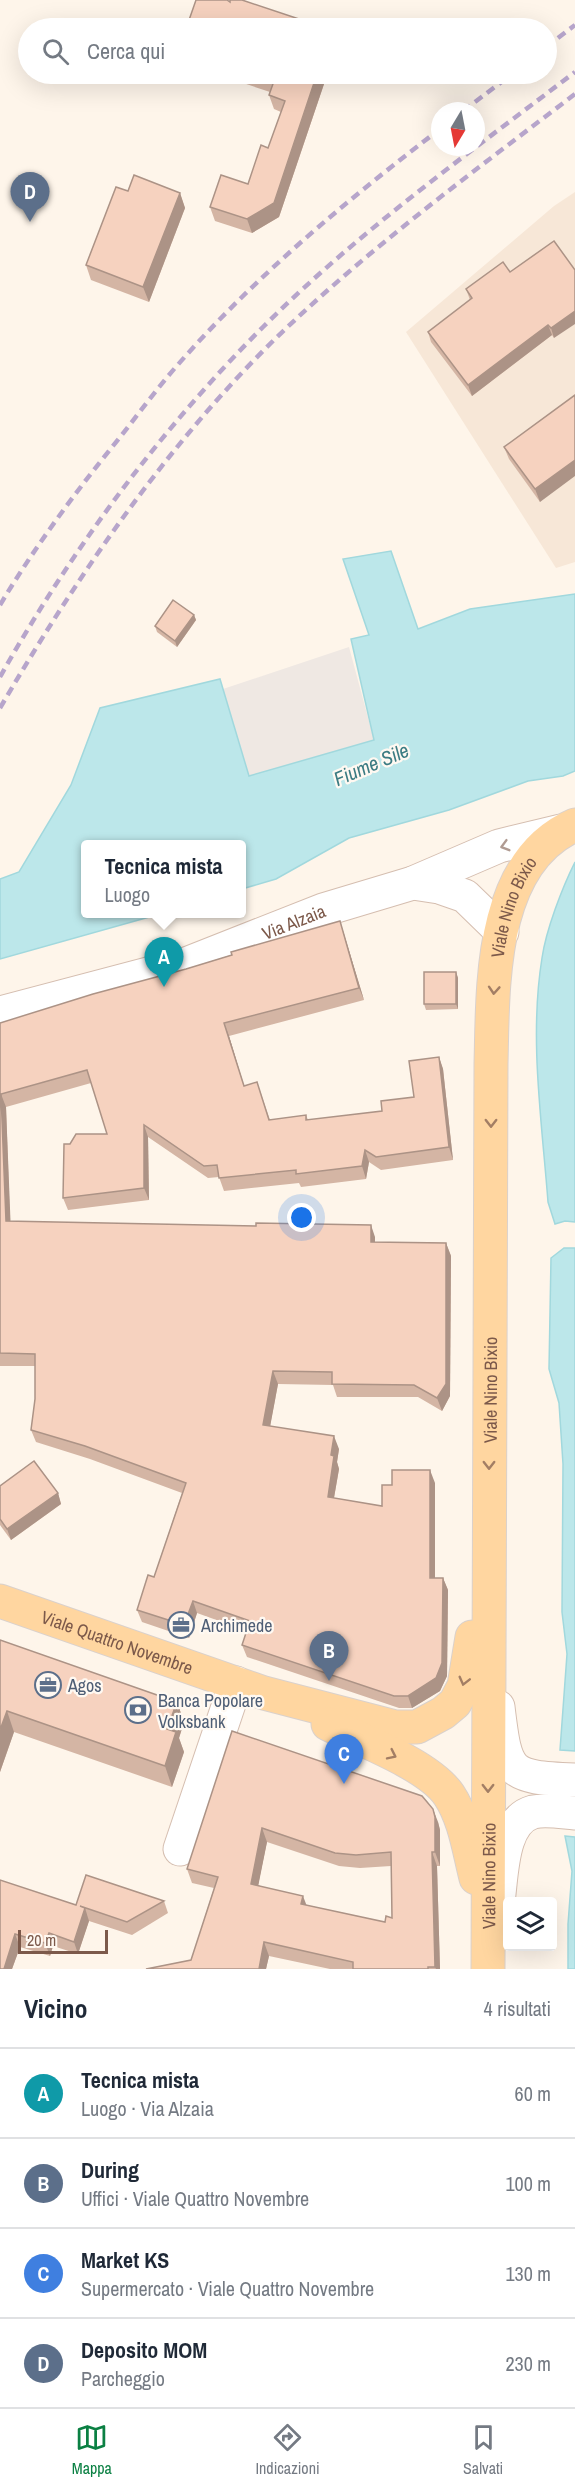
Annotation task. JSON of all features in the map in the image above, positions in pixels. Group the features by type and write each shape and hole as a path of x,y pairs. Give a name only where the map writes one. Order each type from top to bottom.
{"main road":[{"name":"Viale Nino Bixio","path":"488,1966 493,987 505,914 521,875 541,849 568,828"},
{"name":"Viale Quattro Novembre","path":"0,1601 250,1688 395,1726 417,1727 443,1713 455,1703 464,1686 489,1540"},
{"name":"Viale Quattro Novembre","path":"250,1688 408,1763 429,1775 449,1794 460,1816 488,1925"}],"street":[{"name":"Via Alzaia","path":"0,1013 186,964 323,910 413,883 499,846 568,828"},
{"name":"Via Alzaia","path":"413,883 439,887 465,897 502,932"},
{"path":"488,1634 502,1744 510,1763 523,1775 534,1778 575,1780"},
{"path":"180,1849 250,1688"},
{"path":"488,1966 510,1830 521,1817 535,1811 575,1813"}],"shaded area":[{"path":"575,192 575,562 556,568 406,332 554,206"},
{"path":"349,647 374,740 245,777 220,690"}],"water":[{"name":"Fiume Sile","path":"391,551 418,629 470,609 575,594 575,771 563,776 528,781 449,810 349,838 276,879 246,888 246,840 81,840 81,918 146,918 0,959 0,879 19,872 71,785 100,708 220,679 249,776 374,740 351,639 369,635 343,559"},
{"path":"575,862 575,1222 565,1221 555,1224 548,1202 540,1111 537,1049 538,988 547,935 560,896"},
{"path":"564,1248 575,1248 575,1751 560,1750 567,1654 562,1612 563,1464 559,1403 549,1369 551,1258"},
{"path":"565,1836 575,1837 575,1969 568,1969 568,1924 572,1871"}],"building":[{"path":"196,0 227,0 230,2 230,0 242,0 296,18 190,18"},
{"path":"273,84 314,84 274,203 247,219 210,207 221,175 248,184 261,145 268,148 285,101 269,95"},
{"path":"134,175 180,193 143,287 86,265 116,187 128,191"},
{"path":"554,241 575,270 575,311 551,328 548,325 468,385 428,332 472,298 466,289 503,262 510,272"},
{"path":"575,395 575,460 535,489 504,447"},
{"path":"173,600 194,615 175,641 155,626"},
{"path":"340,921 359,988 224,1023 244,1086 257,1082 269,1120 306,1115 306,1120 382,1111 381,1101 414,1097 409,1061 439,1057 449,1147 376,1157 365,1150 362,1166 296,1174 296,1170 219,1178 217,1165 204,1166 144,1125 144,1188 63,1198 64,1144 70,1144 76,1134 107,1134 87,1070 1,1094 6,1221 256,1226 256,1223 371,1225 371,1242 446,1243 446,1384 437,1398 414,1385 332,1384 332,1372 273,1371 263,1425 334,1436 331,1455 334,1456 328,1497 382,1506 382,1485 392,1485 392,1470 430,1470 430,1578 443,1578 442,1663 436,1678 408,1696 394,1696 242,1645 250,1621 193,1601 184,1625 137,1610 148,1575 154,1577 186,1483 85,1446 31,1430 35,1399 35,1354 0,1353 0,1023"},
{"path":"424,972 456,972 456,1004 424,1004"},
{"path":"34,1461 58,1493 7,1529 0,1519 0,1486"},
{"path":"0,1640 177,1702 167,1729 176,1732 165,1766 7,1711 0,1730"},
{"path":"232,1731 422,1796 433,1809 435,1817 435,1852 432,1852 435,1967 428,1967 428,1969 353,1969 353,1962 264,1942 259,1969 146,1969 191,1960 218,1877 187,1869","holes":["262,1828 335,1853 356,1855 391,1852 392,1918 386,1916 385,1922 301,1904 303,1896 251,1884"]},
{"path":"86,1875 164,1901 127,1922 80,1906 85,1908 74,1942 49,1933 45,1943 15,1934 4,1969 0,1969 0,1880 76,1905"}],"railway":[{"path":"557,39 575,25"},
{"path":"0,677 28,629 88,537 154,449 225,366 299,292 337,258 455,163 575,72"},
{"path":"475,102 499,84"},
{"path":"0,708 92,561 160,468 235,380 276,338 348,273 460,182 575,94"},
{"path":"0,605 73,497 161,385 205,335 301,242 431,136"}],"place":[{"name":"Deposito MOM","path":"30,222"},
{"name":"Tecnica mista","path":"164,987"},
{"name":"Archimede","path":"181,1625"},
{"name":"During","path":"329,1681"},
{"name":"Agos","path":"48,1685"},
{"name":"Banca Popolare Volksbank","path":"138,1710"},
{"name":"Market KS","path":"344,1784"}]}
